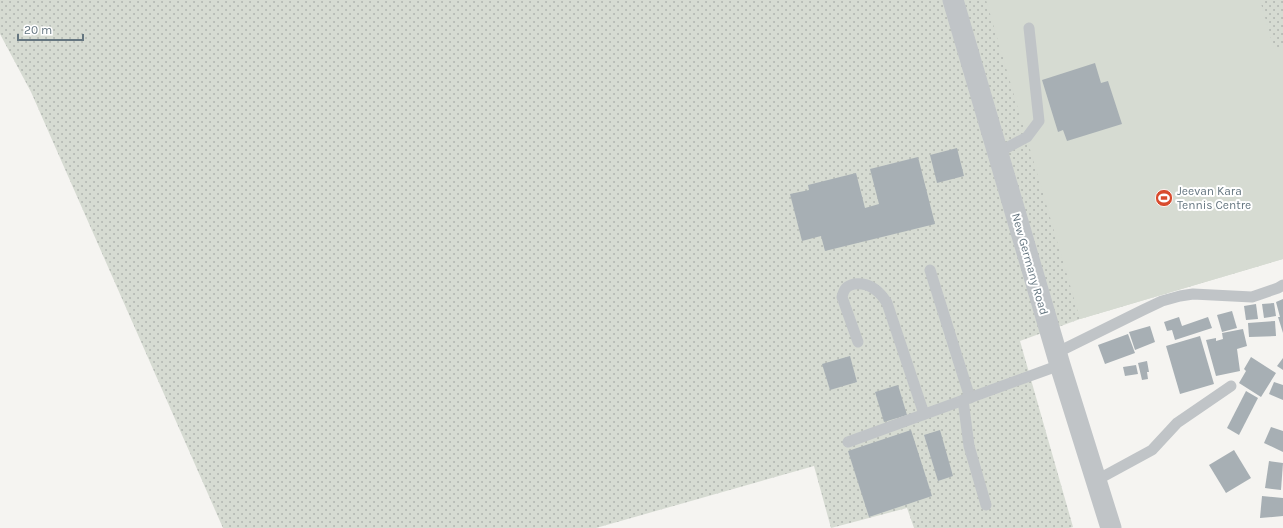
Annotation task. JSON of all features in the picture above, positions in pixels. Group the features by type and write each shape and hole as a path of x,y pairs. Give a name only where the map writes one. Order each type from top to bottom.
{"street":[{"name":"New Germany Road","path":"953,0 1058,359 1095,481 1111,528"}],"lane":[{"path":"997,153 1027,137 1039,121 1029,28"},
{"path":"930,270 966,399 970,446 986,505"},
{"path":"858,342 842,297 844,289 848,285 860,283 868,284 876,289 882,294 887,303 924,414"},
{"path":"848,442 966,399 1058,359 1143,310 1162,302 1180,296 1193,294 1252,297 1283,285"},
{"path":"1095,481 1152,450 1178,423 1231,386"}],"shaded area":[{"path":"0,0 1283,0 1283,259 1080,319 1020,341 1073,527 914,528 907,508 831,528 814,466 596,528 223,528 31,92 0,34"},
{"name":"Jeevan Kara Tennis Centre","path":"986,0 1260,0 1274,49 1283,47 1283,259 1080,319"}],"building":[{"path":"1095,63 1101,83 1108,81 1122,124 1067,141 1063,130 1058,132 1042,80"},
{"path":"957,148 964,176 937,183 930,155"},
{"path":"918,157 935,224 825,251 821,236 802,241 790,194 809,190 808,185 856,173 865,208 879,204 870,169"},
{"path":"1283,299 1283,333 1278,317 1280,317 1276,302"},
{"path":"1274,303 1276,316 1264,318 1262,304"},
{"path":"1256,304 1258,319 1246,320 1244,306"},
{"path":"1232,311 1237,328 1222,332 1217,315"},
{"path":"1179,317 1182,326 1208,317 1212,328 1175,340 1172,330 1167,331 1164,322"},
{"path":"1275,321 1276,336 1249,337 1248,323"},
{"path":"1150,326 1155,342 1135,350 1129,332"},
{"path":"1243,329 1247,346 1237,349 1240,371 1216,376 1206,340 1216,338 1216,341 1223,339 1222,333"},
{"path":"1128,334 1135,353 1105,364 1098,345"},
{"path":"1200,336 1214,384 1180,394 1166,346"},
{"path":"850,356 857,382 830,390 822,364"},
{"path":"1251,357 1276,373 1261,397 1239,383 1246,371 1244,369"},
{"path":"1283,358 1283,370 1277,366"},
{"path":"1147,361 1149,372 1147,372 1148,379 1142,380 1138,363"},
{"path":"1136,365 1138,374 1125,376 1123,367"},
{"path":"1274,382 1283,385 1283,400 1269,394"},
{"path":"898,385 907,415 884,422 875,392"},
{"path":"1246,391 1258,398 1239,435 1227,428"},
{"path":"1271,427 1283,431 1283,452 1264,443"},
{"path":"911,430 932,496 869,517 848,451"},
{"path":"940,430 953,476 938,481 924,435"},
{"path":"1234,450 1251,478 1226,493 1209,465"},
{"path":"1269,461 1283,463 1281,490 1265,488"},
{"path":"1262,496 1283,498 1283,516 1260,518"}],"place":[{"name":"Jeevan Kara Tennis Centre","path":"1164,198"}]}
